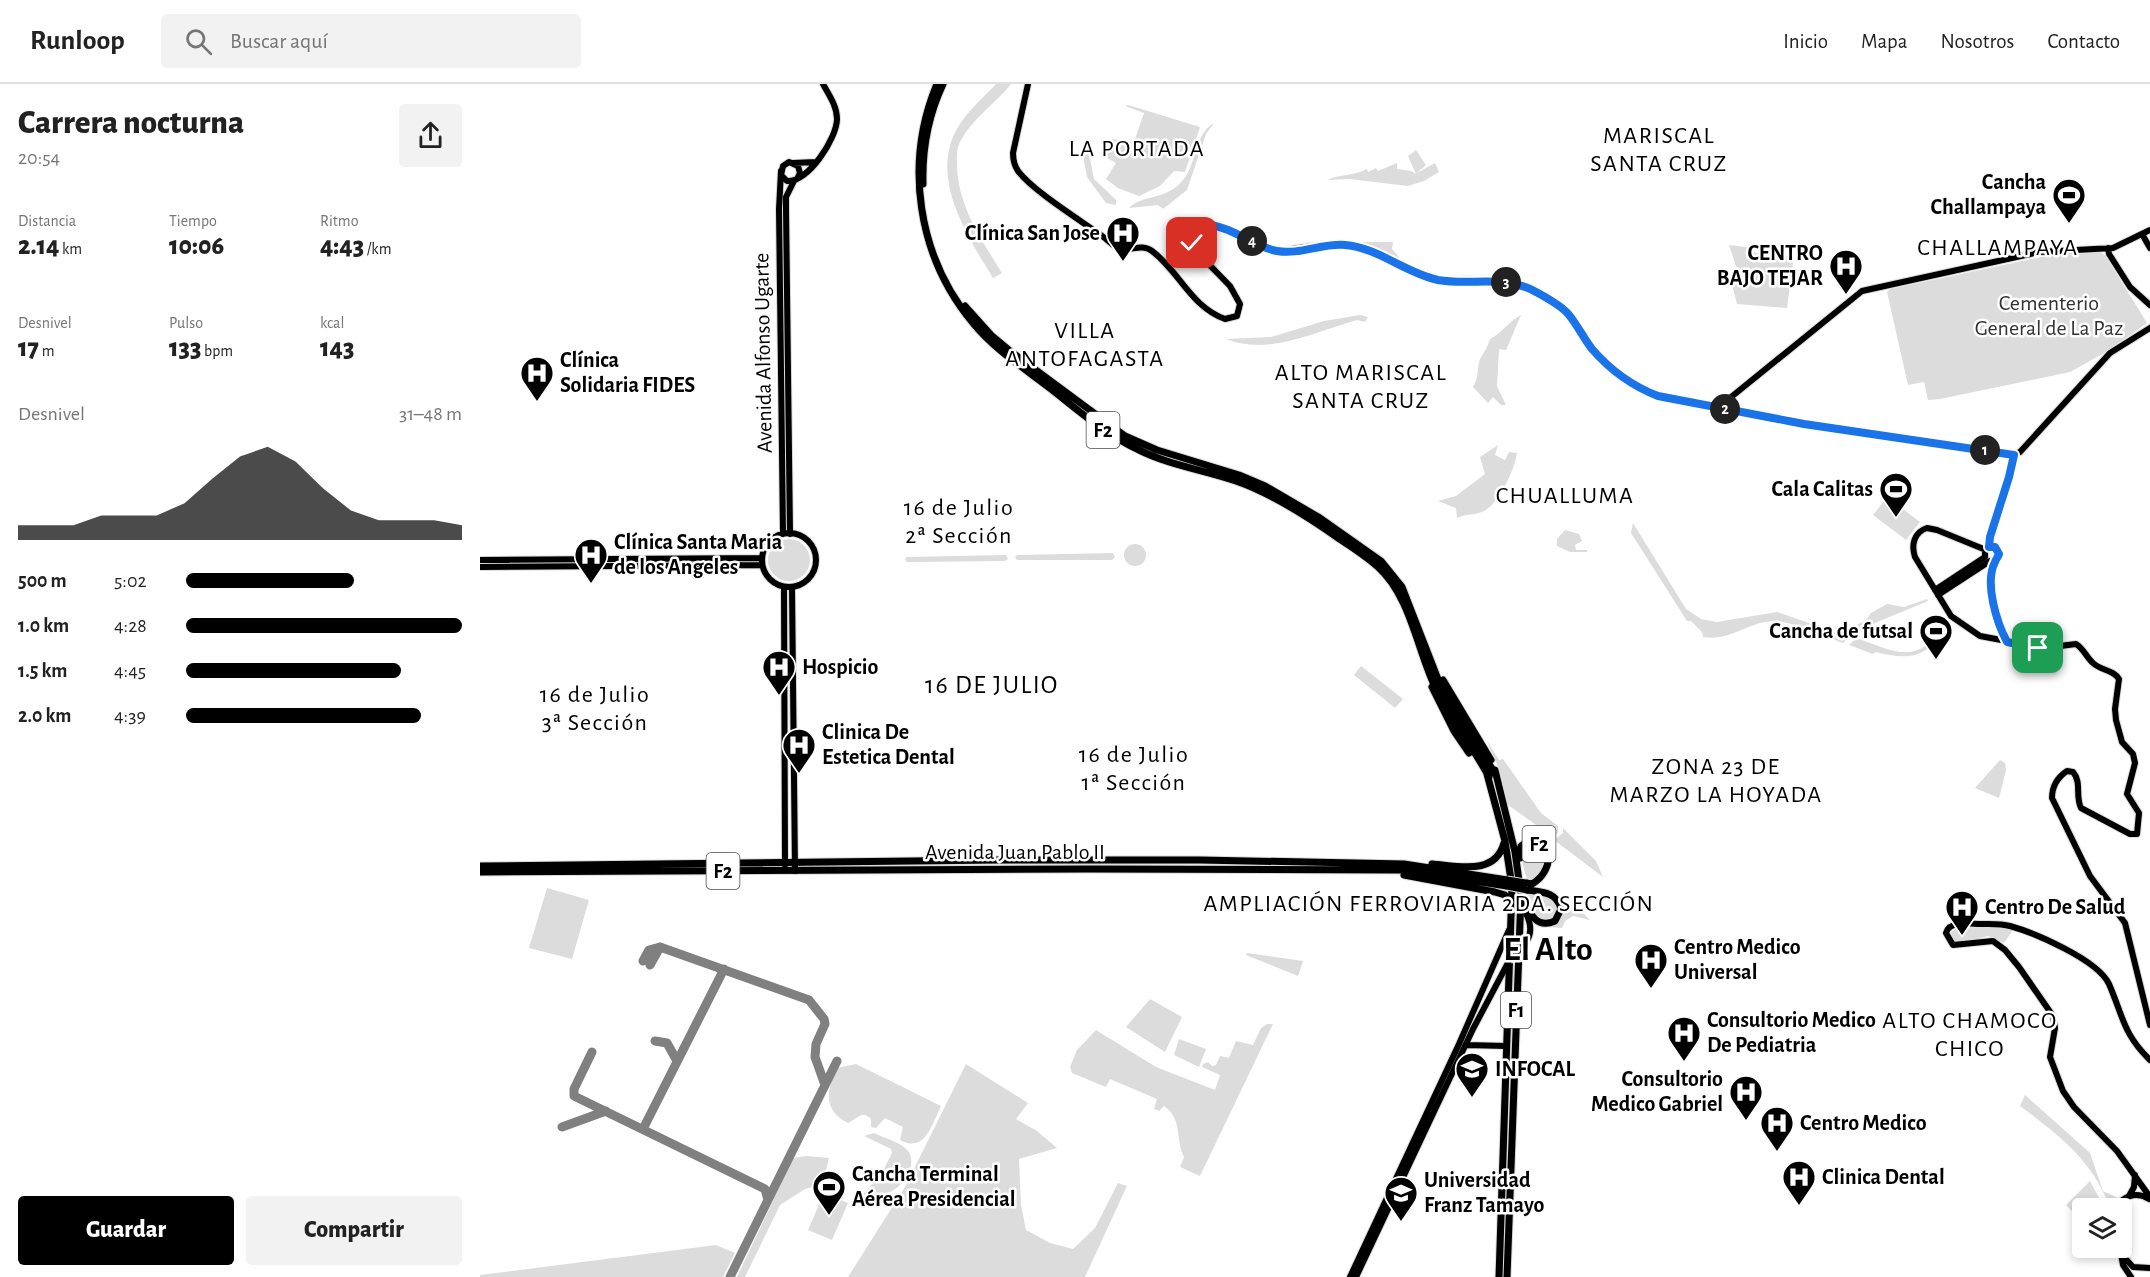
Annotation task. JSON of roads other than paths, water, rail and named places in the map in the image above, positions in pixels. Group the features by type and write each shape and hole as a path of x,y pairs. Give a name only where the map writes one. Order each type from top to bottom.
{"highway":[{"name":"F2","path":"937,84 921,136 918,173 922,214 941,274 973,324 1009,356 1102,429 1122,441 1155,456 1238,482 1264,493 1317,523 1377,565 1392,582 1430,666 1487,756 1520,876 1527,888 1539,879 1549,856 1542,846 1532,841 1521,846 1520,876"},
{"name":"F2","path":"943,84 929,123 923,156 926,214 944,272 954,290 978,321 1010,351 1125,436 1151,448 1265,486 1320,518 1381,561 1407,595 1442,705 1492,776 1505,841 1498,857 1485,866 1404,864"},
{"name":"F1","path":"1499,1277 1512,917 1511,875 1505,841"},
{"name":"Avenida Juan Pablo II","path":"480,872 1200,860 1404,864 1507,883 1549,893 1558,900 1560,913 1555,921 1543,924 1533,918 1527,888"},
{"name":"Avenida Juan Pablo II","path":"480,866 785,867"},
{"name":"Avenida Juan Pablo II","path":"795,866 1417,872 1507,883"},
{"name":"F2","path":"1369,871 1411,876 1502,893 1508,900 1512,917"},
{"name":"F1","path":"1508,1277 1521,903 1527,888"}],"main road":[{"path":"816,162 784,165 781,171 784,179 796,180 806,174 816,162 830,143 837,120 835,106 823,84"},
{"path":"1028,84 1013,153 1014,164 1021,174 1115,247 1125,249 1143,247 1152,251 1180,278 1195,300 1220,317 1233,318 1239,312 1240,304 1226,281 1193,248 1194,236 1201,228 1216,225 1278,251 1327,244 1364,249 1408,269 1438,279 1496,280 1534,290 1566,312 1593,350 1626,381 1658,396 1804,424 2014,455 2020,452 2110,353 2150,328"},
{"path":"793,163 800,171 796,180"},
{"name":"Avenida Alfonso Ugarte","path":"781,171 779,209 786,534"},
{"name":"Avenida Alfonso Ugarte","path":"786,534 786,197 796,180"},
{"path":"1722,408 1725,402 1862,291 2039,252 2108,248 2150,230"},
{"path":"2142,234 2150,248"},
{"path":"2108,248 2109,254 2130,287 2150,305"},
{"path":"2007,642 1994,609 1989,555 2014,455"},
{"path":"1989,555 1937,530 1927,528 1919,532 1913,544 1913,553 1951,616 1966,627 1980,636 2049,649 2076,644 2086,652 2093,663 2115,673 2119,679 2115,713 2122,742 2134,759 2127,794 2139,813 2138,832 2136,835 2130,834 2080,808 2077,796 2077,777 2071,771 2065,772 2057,780 2052,798 2090,876 2125,923 2150,1025"},
{"path":"786,534 800,536 810,544 816,560 809,578 792,587 784,587 771,581 762,561 767,544 786,534"},
{"path":"1937,593 1989,555"},
{"path":"480,560 762,561"},
{"path":"480,567 762,561"},
{"path":"784,587 785,867"},
{"path":"792,587 795,866"},
{"path":"1356,1277 1509,960 1529,938 1530,926 1521,903"},
{"path":"1350,1277 1504,944 1512,917"},
{"path":"2150,1060 2127,1033 2106,980 2084,961 2050,942 2008,926 1963,924 1952,925 1947,929 1946,933 1953,945 1993,941 2005,950 2019,967 2053,1016 2055,1028 2050,1057 2063,1091 2074,1107 2100,1131 2134,1173 2150,1198"},
{"path":"1466,1045 1506,1046"},
{"path":"2129,1197 2134,1187 2134,1173"},
{"path":"2126,1198 2137,1195 2150,1198"},
{"path":"2122,1258 2123,1265 2132,1277"},
{"path":"2126,1258 2133,1268 2150,1270 2147,1277"}],"place":[{"name":"Cancha Challampaya","path":"2069,224"},
{"name":"Clínica San Jose","path":"1123,262"},
{"name":"CENTRO BAJO TEJAR","path":"1846,295"},
{"name":"Clínica Solidaria FIDES","path":"537,402"},
{"name":"Cala Calitas","path":"1896,518"},
{"name":"Clínica Santa Maria de los Angeles","path":"591,584"},
{"name":"Cancha de futsal","path":"1936,660"},
{"name":"Hospicio","path":"779,696"},
{"name":"Clinica De Estetica Dental","path":"799,774"},
{"name":"Centro De Salud","path":"1962,936"},
{"name":"Centro Medico Universal","path":"1651,989"},
{"name":"Consultorio Medico De Pediatria","path":"1684,1062"},
{"name":"INFOCAL","path":"1472,1098"},
{"name":"Consultorio Medico Gabriel","path":"1746,1121"},
{"name":"Centro Medico","path":"1777,1152"},
{"name":"Clinica Dental","path":"1799,1206"},
{"name":"Cancha Terminal Aérea Presidencial","path":"829,1216"},
{"name":"Universidad Franz Tamayo","path":"1401,1222"}],"district":[{"name":"LA PORTADA","path":"1137,149"},
{"name":"MARISCAL SANTA CRUZ","path":"1659,150"},
{"name":"CHALLAMPAYA","path":"1998,248"},
{"name":"VILLA ANTOFAGASTA","path":"1085,345"},
{"name":"ALTO MARISCAL SANTA CRUZ","path":"1361,387"},
{"name":"CHUALLUMA","path":"1565,496"},
{"name":"16 de Julio 2ª Sección","path":"959,522"},
{"name":"16 DE JULIO","path":"992,685"},
{"name":"16 de Julio 3ª Sección","path":"595,709"},
{"name":"16 de Julio 1ª Sección","path":"1134,769"},
{"name":"ZONA 23 DE MARZO LA HOYADA","path":"1716,781"},
{"name":"AMPLIACIÓN FERROVIARIA 2DA. SECCIÓN","path":"1429,904"},
{"name":"El Alto","path":"1548,950"},
{"name":"ALTO CHAMOCO CHICO","path":"1970,1035"}],"park label":[{"name":"Cementerio General de La Paz","path":"2049,316"}]}
